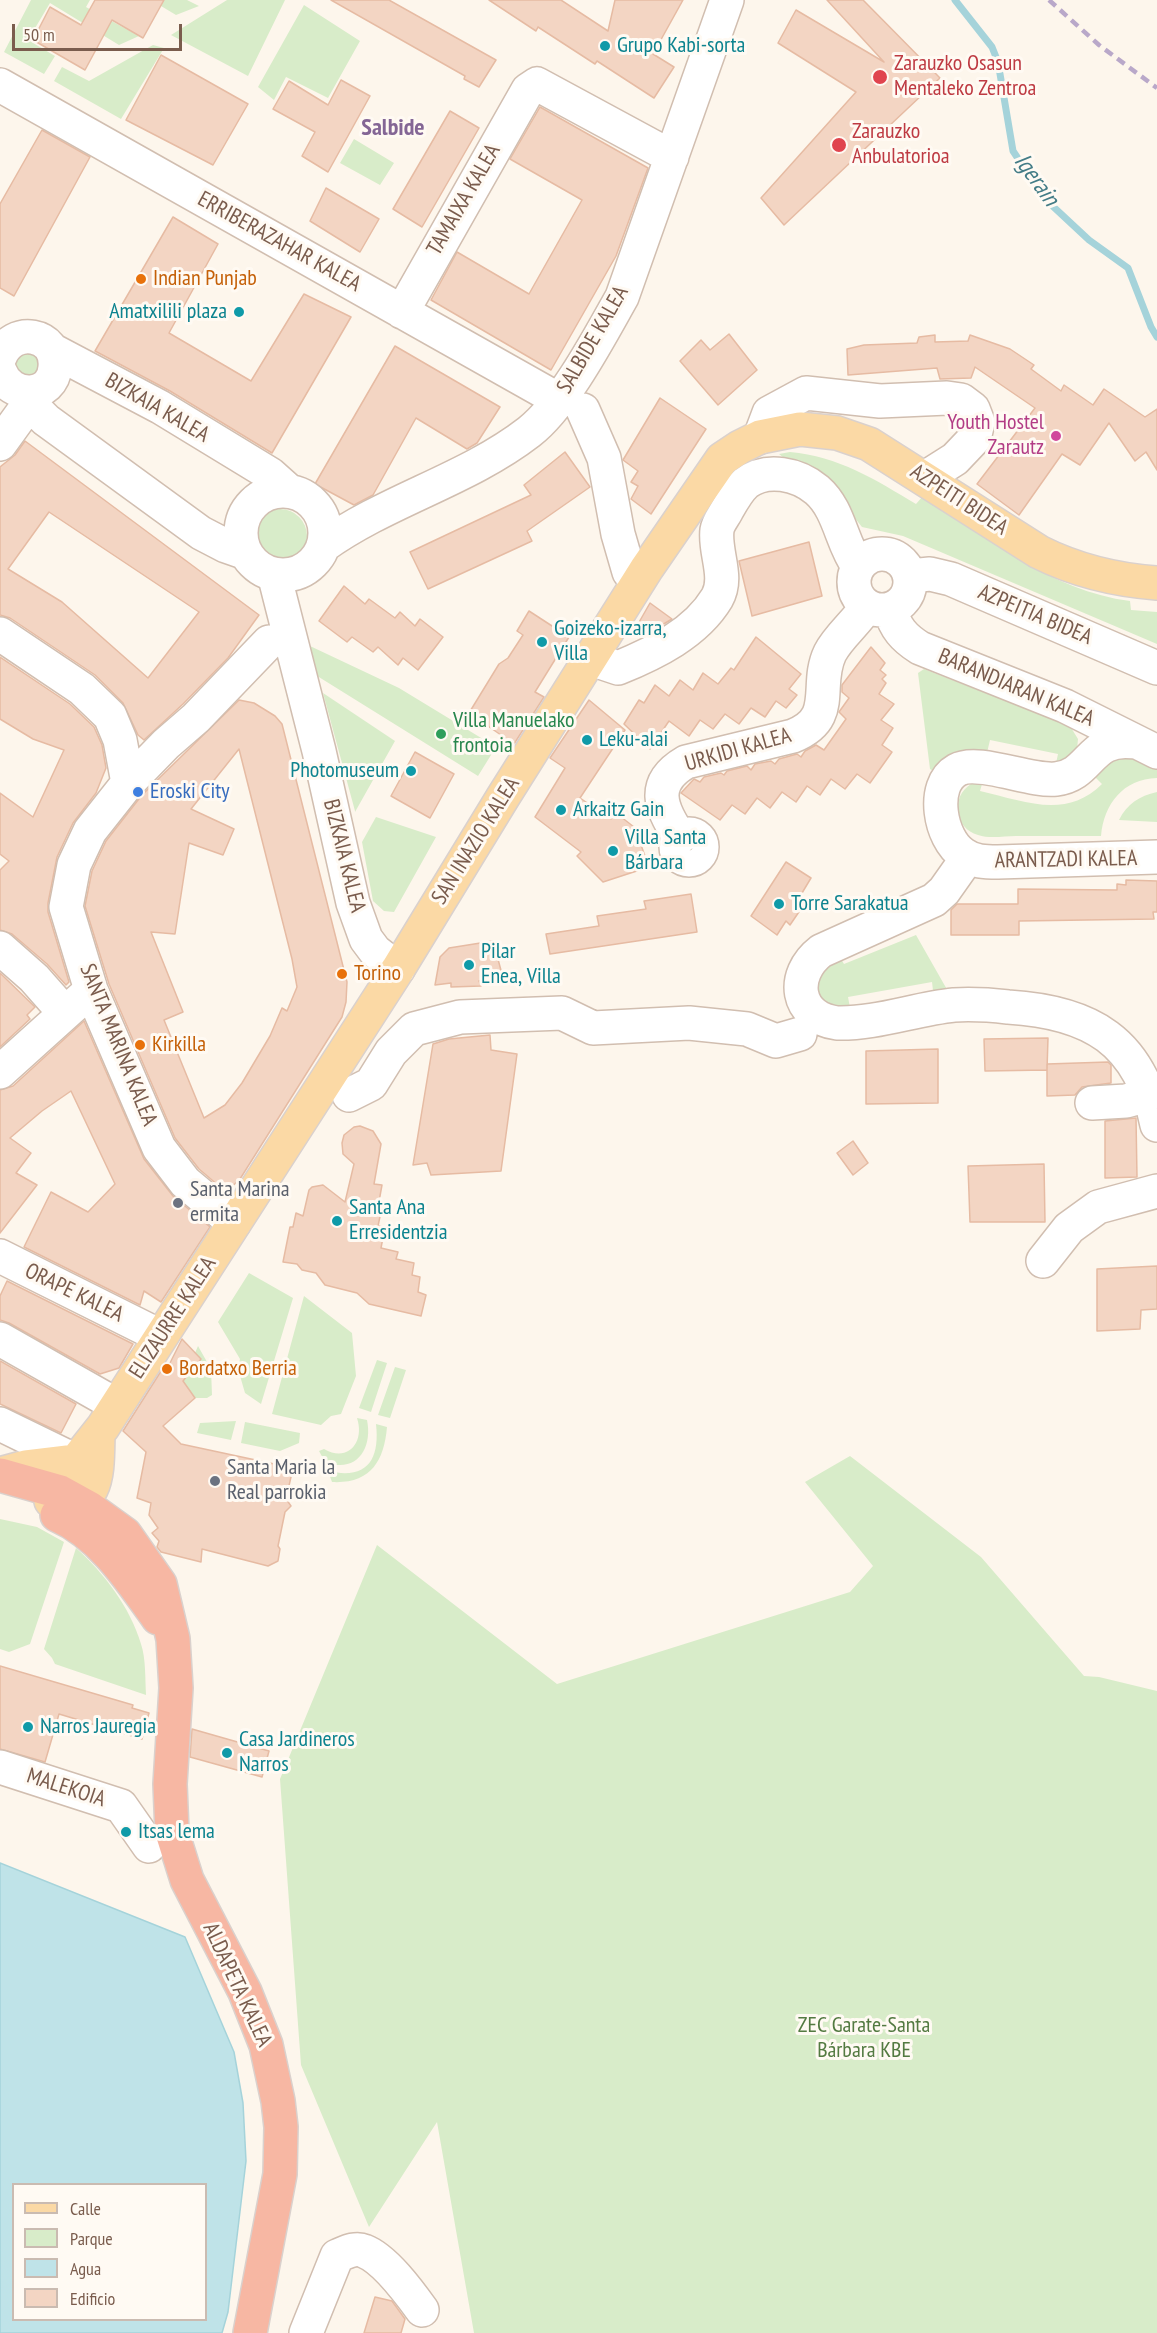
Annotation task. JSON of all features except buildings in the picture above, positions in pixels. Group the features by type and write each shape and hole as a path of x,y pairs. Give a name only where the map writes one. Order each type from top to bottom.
{"highway":[{"path":"0,1475 77,1495 114,1561 139,1591 173,1639"},
{"path":"0,1495 37,1506 77,1495"},
{"name":"ALDAPETA KALEA","path":"77,1495 125,1534 160,1584 173,1639 176,1688 170,1784 172,1832 187,1880 245,1992 266,2045 278,2102 281,2127 280,2174 250,2333"}],"main road":[{"name":"AZPEITI BIDEA","path":"760,437 800,429 837,433 869,444 1039,552 1061,562 1112,578 1157,583"},
{"name":"SAN INAZIO KALEA","path":"337,1088 398,969 647,568 722,459 760,437"},
{"name":"ELIZAURRE KALEA","path":"77,1495 98,1434 234,1223 337,1088"},
{"path":"0,1487 56,1502 77,1495"}],"street":[{"name":"SALBIDE KALEA","path":"323,546 368,519 478,466 571,405 599,338 622,297 727,0"},
{"name":"TAMAIXA KALEA","path":"402,312 528,90 537,84 672,157"},
{"name":"ERRIBERAZAHAR KALEA","path":"0,85 571,405"},
{"name":"BIZKAIA KALEA","path":"0,320 160,407 270,474 290,491"},
{"path":"0,444 14,381 8,344 14,339 41,343 56,368 53,377 14,381"},
{"path":"14,381 46,420 201,533 246,553"},
{"path":"760,437 769,413 806,393 879,401 947,398 961,400 972,409 978,422 974,439 955,459 925,478"},
{"path":"571,405 604,458 618,534 629,572"},
{"path":"591,659 618,669 653,653 699,622 718,596 722,579 717,528 746,483 766,473 795,477 817,490 832,508 851,557 858,566"},
{"path":"290,491 311,501 319,511 324,522 323,546 309,566 286,573 262,570 246,553 241,540 241,527 252,503 270,493 290,491"},
{"path":"319,511 337,516 368,519"},
{"path":"873,555 892,555 900,560 910,576 909,592 904,600 878,607 860,600 854,584 858,566 873,555"},
{"name":"BIZKAIA KALEA","path":"286,573 279,634 353,903 366,939 375,951 398,969"},
{"name":"AZPEITIA BIDEA","path":"910,576 930,574 951,579 1157,668"},
{"name":"BARANDIARAN KALEA","path":"878,607 910,641 920,648 1071,708 1146,747"},
{"name":"URKIDI KALEA","path":"680,837 666,816 662,805 661,791 674,769 686,762 793,736 808,729 822,708 829,656 878,607"},
{"path":"0,634 82,690 110,716 120,740 128,783"},
{"name":"SANTA MARINA KALEA","path":"234,1223 185,1182 159,1148 91,990 66,907 74,865 90,831 128,783 279,634"},
{"path":"1071,708 1079,717 1088,735 1089,758"},
{"name":"ARANTZADI KALEA","path":"1146,747 1122,740 1110,742 1089,758 1084,766 1075,773 1055,780 977,767 961,768 954,772 944,784 941,792 942,809 951,841 961,854 985,862 1157,858"},
{"path":"968,857 944,891 934,900 814,956 805,969 800,985 804,1002 810,1011 826,1022 837,1023 954,1005 1026,1008 1068,1016 1106,1034 1120,1047 1136,1067 1153,1110"},
{"path":"0,948 34,978 64,1012"},
{"path":"0,1072 91,990"},
{"path":"337,1088 420,1000"},
{"path":"337,1088 371,1084 391,1052 414,1029 460,1017 562,1013 593,1028 689,1023 747,1029 776,1041 800,1034"},
{"path":"1092,1103 1126,1101 1153,1110"},
{"path":"1043,1261 1069,1228 1098,1207 1157,1191"},
{"name":"ORAPE KALEA","path":"0,1256 148,1330"},
{"path":"0,1339 104,1398"},
{"path":"0,1424 77,1495"},
{"name":"MALEKOIA","path":"0,1767 121,1806 149,1846"},
{"path":"306,2333 337,2256 353,2250 363,2250 390,2269 422,2310"}],"green space":[{"path":"31,0 90,0 86,7 139,36 119,45 50,3 28,40 55,56 44,74 4,52"},
{"path":"151,0 187,0 199,6 176,15"},
{"path":"227,0 285,0 248,76 171,35"},
{"path":"304,5 360,41 328,98 286,77 274,100 258,87"},
{"path":"153,45 164,48 121,119 54,81 62,67 89,81"},
{"path":"354,139 394,163 380,185 340,163"},
{"path":"23,353 34,355 42,362 33,385 11,364"},
{"path":"790,452 824,458 856,470 916,504 923,496 996,545 1047,574 1101,595 1130,601 1131,610 1157,612 1157,644 903,536 862,527 846,507 779,454"},
{"path":"280,509 290,511 299,517 305,526 307,536 305,546 299,555 290,561 280,563 270,561 261,555 255,546 253,536 255,526 261,517 270,511"},
{"path":"310,646 399,688 496,747 478,776 314,674"},
{"path":"924,669 1070,726 1078,739 1077,749 1055,768 1058,754 990,740 986,757 935,772 930,769 918,673"},
{"path":"323,693 395,741 355,812 355,811"},
{"path":"1111,751 1157,762 1157,778 1134,783 1117,795 1106,814 1101,836 987,837 970,832 960,820 958,804 960,797 971,784 982,784 980,791 1028,803 1059,805 1074,802 1102,784 1090,772"},
{"path":"1157,792 1157,822 1119,820 1134,801"},
{"path":"376,817 436,837 394,912 384,911 373,901 362,842"},
{"path":"916,935 949,993 934,999 932,982 848,997 851,1013 831,1012 811,986 836,951 844,964"},
{"path":"249,1273 293,1298 261,1404 245,1393 238,1369 240,1359 218,1322"},
{"path":"304,1296 352,1333 356,1376 341,1414 331,1416 321,1425 272,1414"},
{"path":"198,1346 211,1369 212,1395 207,1398 195,1398 183,1381"},
{"path":"377,1360 387,1363 371,1412 359,1408"},
{"path":"395,1367 406,1370 390,1418 378,1415"},
{"path":"357,1418 367,1420 368,1431 365,1449 360,1456 345,1465 325,1462 319,1451 324,1449 340,1453 352,1448 359,1435"},
{"path":"236,1421 231,1440 197,1433 200,1423"},
{"path":"245,1422 300,1433 299,1443 280,1451 241,1443"},
{"path":"376,1424 387,1427 382,1451 373,1468 356,1479 332,1482 328,1471 353,1473 368,1464 376,1448"},
{"name":"ZEC Garate-Santa Bárbara KBE","path":"850,1456 981,1557 1084,1676 1099,1677 1157,1691 1157,2333 474,2333 437,2122 369,2227 301,2065 280,1779 377,1545 557,1684 850,1592 873,1566 805,1482"},
{"path":"0,1519 37,1527 64,1542 30,1644 9,1652 0,1649"},
{"path":"76,1548 106,1580 130,1617 143,1650 146,1695 55,1664 44,1649"}],"water":[{"path":"0,1863 185,1937 234,2052 243,2103 246,2161 228,2312 222,2333 0,2333"}],"waterway":[{"name":"Igerain","path":"955,0 992,47 998,62 1013,151 1045,199 1089,240 1128,268 1157,337"}],"railway":[{"path":"1049,0 1099,45 1157,88"}],"place":[{"name":"Grupo Kabi-sorta","path":"605,46"},
{"name":"Zarauzko Osasun Mentaleko Zentroa","path":"880,77"},
{"name":"Zarauzko Anbulatorioa","path":"839,145"},
{"name":"Indian Punjab","path":"141,279"},
{"name":"Amatxilili plaza","path":"239,312"},
{"name":"Youth Hostel Zarautz","path":"1056,436"},
{"name":"Goizeko-izarra, Villa","path":"542,642"},
{"name":"Villa Manuelako frontoia","path":"441,734"},
{"name":"Leku-alai","path":"587,740"},
{"name":"Photomuseum","path":"411,771"},
{"name":"Eroski City","path":"138,792"},
{"name":"Arkaitz Gain","path":"561,810"},
{"name":"Villa Santa Bárbara","path":"613,851"},
{"name":"Torre Sarakatua","path":"779,904"},
{"name":"Pilar Enea, Villa","path":"469,965"},
{"name":"Torino","path":"342,974"},
{"name":"Kirkilla","path":"140,1045"},
{"name":"Santa Marina ermita","path":"178,1203"},
{"name":"Santa Ana Erresidentzia","path":"337,1221"},
{"name":"Bordatxo Berria","path":"167,1369"},
{"name":"Santa Maria la Real parrokia","path":"215,1481"},
{"name":"Narros Jauregia","path":"28,1727"},
{"name":"Casa Jardineros Narros","path":"227,1753"},
{"name":"Itsas lema","path":"126,1832"}],"district":[{"name":"Salbide","path":"393,128"}]}
